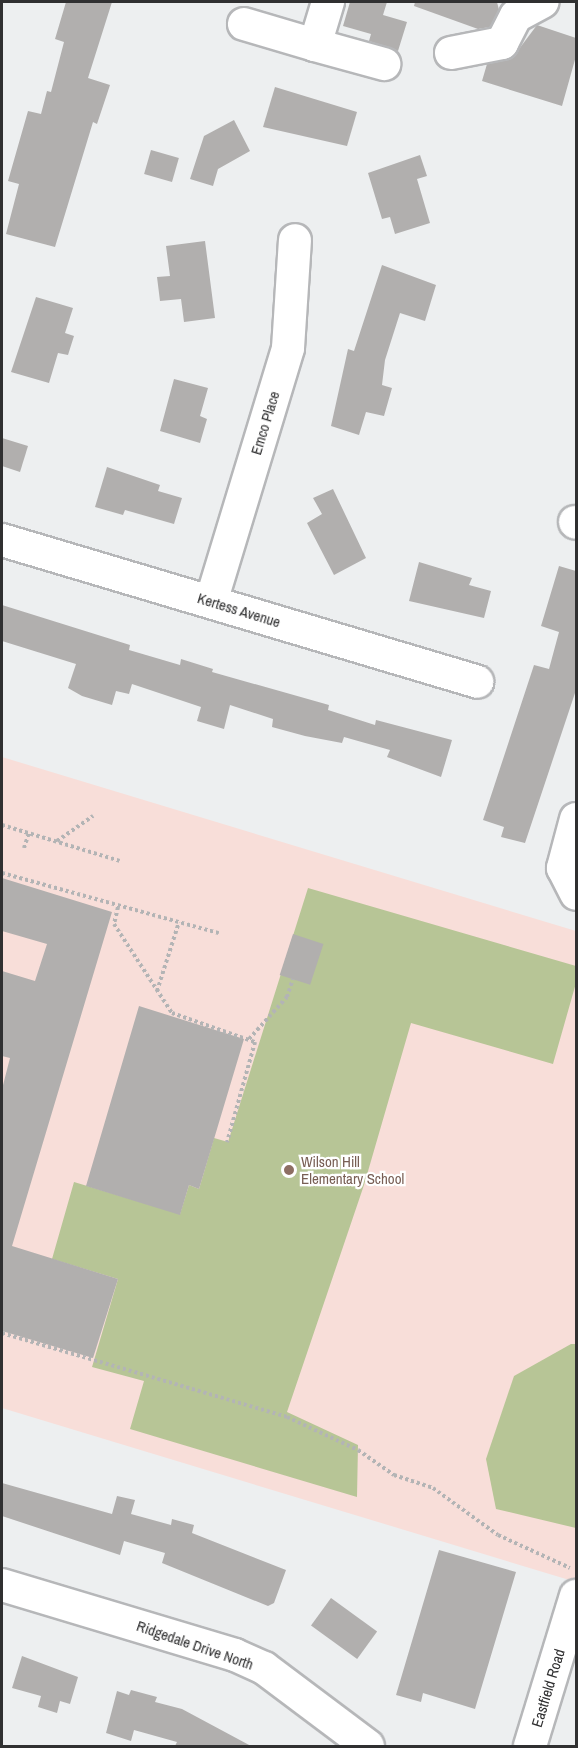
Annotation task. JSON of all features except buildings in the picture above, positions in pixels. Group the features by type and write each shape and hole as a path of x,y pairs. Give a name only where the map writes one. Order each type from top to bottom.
{"street":[{"path":"315,45 328,2"},
{"path":"451,53 502,43 516,16 542,2"},
{"path":"244,24 384,64"},
{"name":"Emco Place","path":"211,602 288,348 295,240"},
{"name":"Kertess Avenue","path":"2,540 477,682"},
{"path":"570,881 576,819"},
{"name":"Ridgedale Drive North","path":"2,1585 235,1655 264,1668 368,1746"},
{"name":"Eastfield Road","path":"530,1746 576,1596"}],"path":[{"path":"57,842 93,816"},
{"path":"2,825 120,861"},
{"path":"24,848 28,833"},
{"path":"2,873 16,874 118,907 219,933"},
{"path":"118,907 114,924 172,1013 255,1042 227,1142"},
{"path":"158,991 179,921"},
{"path":"249,1039 287,997 293,979"},
{"path":"2,1333 287,1417 358,1450 394,1475 433,1488 498,1534 576,1572"}],"shaded area":[{"name":"Wilson Hill Elementary School","path":"2,757 576,931 576,1582 2,1408"}],"green space":[{"path":"308,888 576,966 576,983 553,1064 411,1023 364,1185 287,1412 358,1445 357,1497 130,1429 144,1381 92,1367 118,1279 52,1259 74,1182 180,1214 189,1185 199,1189 214,1138 228,1142"},
{"path":"571,1344 576,1344 576,1528 496,1509 486,1459 514,1376"}],"place":[{"name":"Wilson Hill Elementary School","path":"289,1170"}]}
